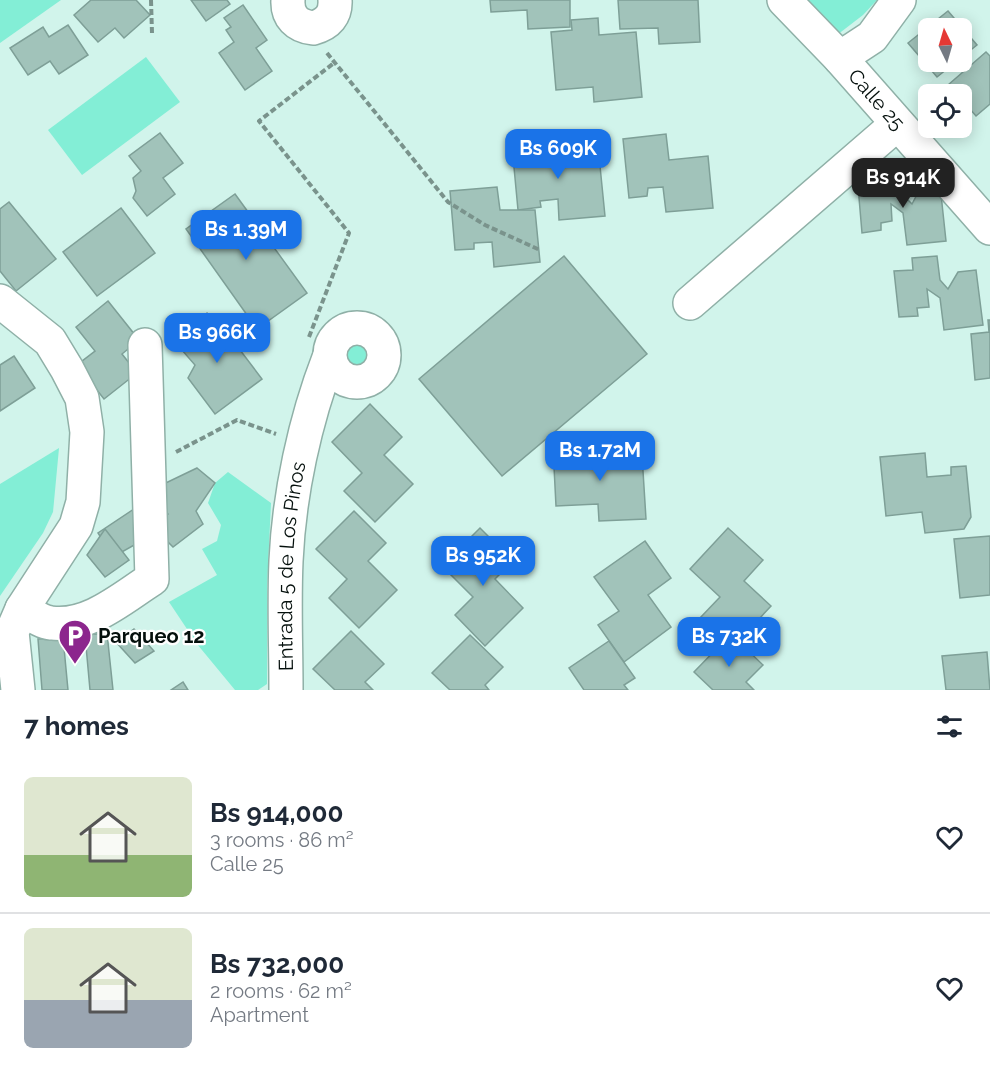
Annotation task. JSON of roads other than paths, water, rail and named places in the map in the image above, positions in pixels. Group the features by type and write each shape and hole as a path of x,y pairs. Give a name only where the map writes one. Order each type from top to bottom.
{"street":[{"path":"292,7 313,28 328,21 333,14 334,0"},
{"name":"Calle 25","path":"784,0 840,58 990,228"},
{"path":"840,58 872,37 899,0"},
{"path":"690,303 897,123"},
{"path":"0,301 50,341 82,398 87,432 83,502 76,526 11,624 18,690"},
{"name":"Entrada 5 de Los Pinos","path":"286,690 286,560 292,502 304,444 316,393 319,348 333,341 345,330 354,327 372,332 383,347 382,366 369,380 360,382 320,411 304,444"},
{"path":"11,624 71,623 100,613 152,579 145,345"},
{"path":"319,348 336,373 351,382 360,382"}],"place":[{"name":"Parqueo 12","path":"75,665"}]}
